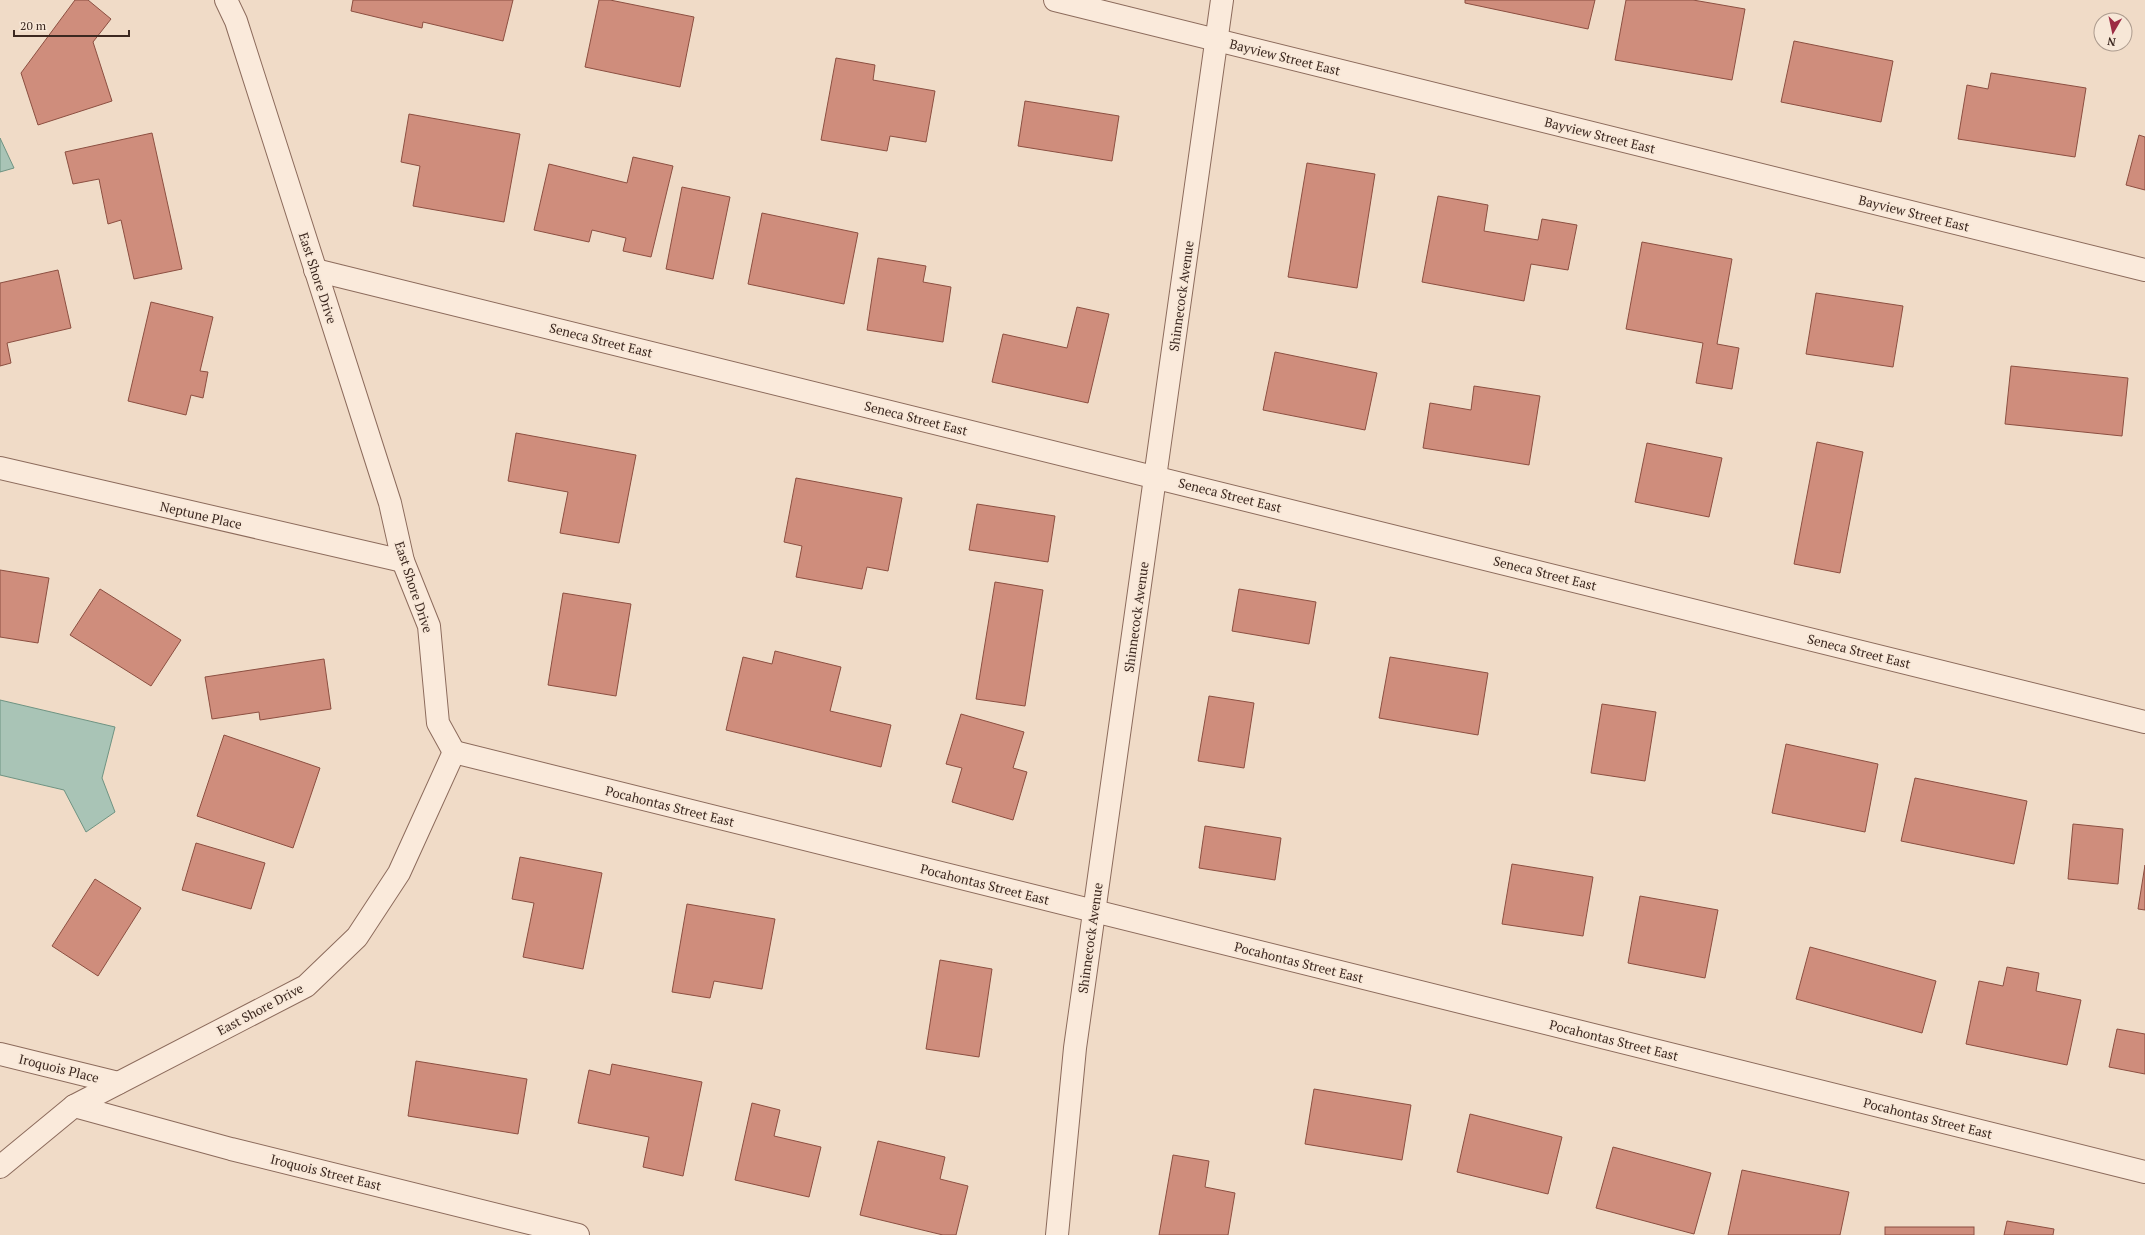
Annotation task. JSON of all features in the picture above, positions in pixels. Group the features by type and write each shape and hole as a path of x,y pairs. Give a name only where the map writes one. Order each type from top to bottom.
{"street":[{"name":"East Shore Drive","path":"0,1167 74,1106 306,986 357,937 399,874 454,752 438,723 430,626 403,562 390,503 236,21 226,0"},
{"name":"Bayview Street East","path":"1055,0 2145,270"},
{"name":"Shinnecock Avenue","path":"1057,1235 1075,1048 1222,0"},
{"name":"Seneca Street East","path":"315,270 2145,722"},
{"name":"Neptune Place","path":"0,468 403,562"},
{"name":"Pocahontas Street East","path":"454,752 2145,1172"},
{"name":"Iroquois Place","path":"0,1054 118,1083"},
{"name":"Iroquois Street East","path":"74,1106 231,1149 578,1235"}],"shaded area":[{"path":"0,138 14,168 0,172"},
{"path":"0,700 115,727 102,778 115,812 86,832 64,790 0,775"}],"building":[{"path":"75,0 88,0 111,19 93,42 112,101 38,125 21,73"},
{"path":"353,0 513,0 503,41 423,22 422,28 351,11"},
{"path":"599,0 610,0 694,17 680,87 585,67"},
{"path":"1465,0 1595,0 1588,29 1465,3"},
{"path":"1626,0 1693,0 1745,9 1732,80 1615,60"},
{"path":"1794,41 1893,61 1881,122 1781,102"},
{"path":"836,58 875,65 873,80 935,91 926,142 890,136 887,151 821,140"},
{"path":"1991,73 2086,88 2075,157 1958,139 1967,85 1988,89"},
{"path":"1025,101 1119,116 1112,161 1018,146"},
{"path":"409,114 520,134 504,222 413,206 420,166 401,162"},
{"path":"152,133 182,269 134,279 121,220 108,224 99,179 73,184 65,152"},
{"path":"2139,135 2145,137 2145,190 2126,185"},
{"path":"633,157 673,166 651,257 623,251 626,238 592,230 589,242 534,230 549,164 627,183"},
{"path":"1307,163 1375,174 1357,288 1288,277"},
{"path":"682,187 730,197 713,279 666,269"},
{"path":"1438,196 1488,205 1484,231 1538,240 1542,219 1577,225 1568,270 1531,264 1524,301 1422,282"},
{"path":"762,213 858,233 844,304 748,284"},
{"path":"1642,242 1732,259 1717,344 1739,348 1732,389 1696,383 1703,343 1626,329"},
{"path":"878,258 926,266 923,282 951,287 943,342 867,330"},
{"path":"58,270 71,328 7,343 11,363 0,366 0,283"},
{"path":"1816,293 1903,306 1893,367 1806,354"},
{"path":"151,302 213,317 200,371 208,372 203,398 191,395 186,415 128,401"},
{"path":"1077,307 1109,314 1088,403 992,382 1003,334 1067,348"},
{"path":"1275,352 1377,373 1365,430 1263,410"},
{"path":"2011,366 2128,378 2122,436 2005,424"},
{"path":"1474,386 1540,396 1529,465 1423,448 1430,403 1471,410"},
{"path":"516,433 636,455 619,543 560,533 568,492 508,481"},
{"path":"1817,442 1863,452 1840,573 1794,564"},
{"path":"1647,443 1722,458 1709,517 1635,502"},
{"path":"796,478 902,498 888,571 867,567 862,589 796,577 802,546 784,542"},
{"path":"977,504 1055,516 1048,562 969,550"},
{"path":"0,570 49,578 38,643 0,637"},
{"path":"995,582 1043,590 1025,706 976,699"},
{"path":"100,589 181,640 151,686 70,635"},
{"path":"1239,589 1316,602 1309,644 1232,631"},
{"path":"563,593 631,604 616,696 548,685"},
{"path":"775,651 841,667 830,711 891,725 881,767 726,730 743,657 772,664"},
{"path":"1390,657 1488,673 1478,735 1379,718"},
{"path":"324,659 331,709 260,720 259,712 212,719 205,677"},
{"path":"1209,696 1254,703 1244,768 1198,761"},
{"path":"1602,704 1656,712 1645,781 1591,773"},
{"path":"961,714 1024,732 1013,768 1027,772 1013,820 952,802 962,768 946,764"},
{"path":"224,735 320,768 293,848 197,816"},
{"path":"1786,744 1878,764 1865,832 1772,813"},
{"path":"1915,778 2027,801 2014,864 1901,841"},
{"path":"2073,824 2123,829 2118,884 2068,879"},
{"path":"1205,826 1281,838 1275,880 1199,868"},
{"path":"196,843 265,863 251,909 182,890"},
{"path":"520,857 602,873 583,969 523,957 534,903 512,899"},
{"path":"1512,864 1593,877 1583,936 1502,924"},
{"path":"2145,865 2145,910 2138,909"},
{"path":"95,879 141,908 98,976 52,946"},
{"path":"1640,896 1718,910 1705,978 1628,963"},
{"path":"687,904 775,919 762,989 714,981 710,998 672,992"},
{"path":"1810,947 1936,981 1922,1033 1796,999"},
{"path":"940,960 992,969 979,1057 926,1049"},
{"path":"2007,967 2039,973 2036,991 2081,1000 2067,1065 1966,1044 1979,981 2003,986"},
{"path":"2117,1029 2145,1034 2145,1074 2109,1067"},
{"path":"416,1061 527,1079 518,1134 408,1116"},
{"path":"612,1064 702,1082 683,1176 643,1167 649,1137 578,1123 589,1070 610,1075"},
{"path":"1314,1089 1411,1105 1402,1160 1305,1144"},
{"path":"752,1103 780,1110 774,1136 821,1147 809,1197 735,1180"},
{"path":"1470,1114 1562,1137 1548,1194 1457,1172"},
{"path":"878,1141 945,1157 940,1179 968,1186 956,1235 943,1235 860,1215"},
{"path":"1613,1147 1711,1173 1694,1234 1596,1208"},
{"path":"1173,1155 1209,1161 1205,1187 1235,1193 1228,1235 1159,1235"},
{"path":"1742,1170 1849,1192 1840,1235 1728,1235"},
{"path":"2007,1221 2054,1229 2053,1235 2004,1235"},
{"path":"1885,1227 1974,1227 1974,1235 1885,1235"}]}
